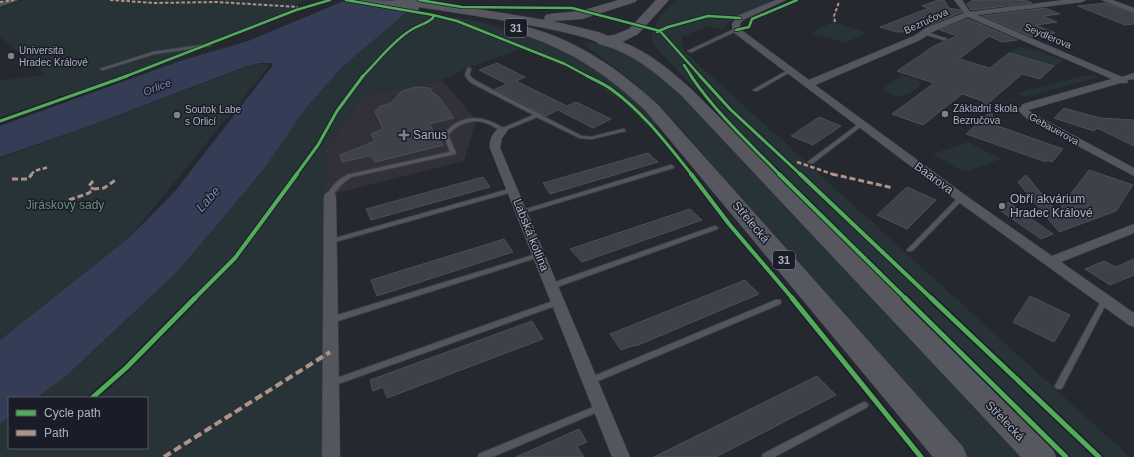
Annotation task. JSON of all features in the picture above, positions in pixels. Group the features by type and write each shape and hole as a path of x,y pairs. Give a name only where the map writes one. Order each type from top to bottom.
{"main road":[{"name":"31","path":"365,0 482,13 571,38"},
{"name":"31","path":"400,0 522,30 571,38"},
{"path":"482,13 522,18 558,18 582,15 631,0"},
{"path":"571,38 587,20 634,0"},
{"path":"571,38 595,41 621,38 631,34 653,8 663,0"},
{"name":"Střelecká","path":"643,21 640,34 646,46 686,92"},
{"name":"Střelecká","path":"571,38 575,50 609,70 638,94 667,123 952,457"},
{"name":"Střelecká","path":"608,40 648,60 668,75 686,92 1041,457"}],"street":[{"path":"736,30 736,24 740,18 782,0"},
{"path":"958,0 968,14"},
{"name":"Bezručova","path":"809,84 917,38 929,30 968,14 1082,0"},
{"path":"1106,0 1134,11"},
{"name":"Seydlerova","path":"968,14 1134,85"},
{"name":"Baarova","path":"736,30 961,198 1134,321"},
{"path":"1122,80 1134,76"},
{"name":"Gebauerova","path":"1122,80 1026,106 1024,110 1030,116 1134,173"},
{"name":"Labská kotlina","path":"503,130 496,137 494,142 495,148 540,255 621,457"},
{"path":"330,196 331,457"},
{"path":"1051,261 1134,228"}],"lane":[{"path":"0,5 15,0"},
{"path":"690,51 736,30"},
{"path":"925,33 945,39"},
{"path":"102,69 153,53 209,45"},
{"path":"469,69 467,75 472,81 585,138 623,130"},
{"path":"755,90 791,70"},
{"path":"330,196 338,183 349,176 453,153 446,135 450,130 464,121 480,120 490,122 503,130 537,115"},
{"path":"811,162 862,124"},
{"path":"522,212 671,167"},
{"path":"331,241 513,190"},
{"path":"910,250 961,198"},
{"path":"552,286 715,228"},
{"path":"331,320 540,255"},
{"path":"1059,386 1105,300"},
{"path":"330,384 558,302"},
{"path":"590,381 778,302"},
{"path":"766,457 864,405"},
{"path":"482,457 601,407"}],"shaded area":[{"name":"Sanus","path":"442,80 476,120 464,161 325,196 326,150 362,96"}],"green space":[{"path":"24,0 308,0 298,4 291,11 144,68 71,94 59,96 53,100 0,118 0,81 45,74 0,37 0,8"},
{"path":"677,0 774,0 734,17 723,30 708,26 682,37 682,46 685,52 1130,457 1070,457 673,66 653,44 652,34 656,24 665,10"},
{"path":"408,11 444,18 454,17 478,21 547,41 600,69 662,125 646,126 620,100 605,90 572,71 522,48 470,67 442,80 362,96 326,150 326,457 0,457 0,424 8,418 8,449 148,449 148,397 37,397 65,377 178,271 264,169 306,108 342,67"},
{"path":"833,22 866,32 846,43 811,33"},
{"path":"583,43 606,43 651,68 673,86 1027,457 966,457 676,123 632,81"},
{"path":"1021,47 1047,53 1046,54 1063,60 1057,66 1009,53 1014,49"},
{"name":"Jiráskovy sady","path":"251,65 270,65 129,238 0,340 0,158 85,128"},
{"path":"1092,74 1100,77 1024,97 1017,93"},
{"path":"902,76 916,78 922,83 914,91 904,95 894,96 884,91 883,88"},
{"path":"968,142 1001,159 964,172 932,154"}],"water":[{"path":"346,0 429,0 408,11 342,67 306,108 264,169 178,271 65,377 37,397 8,397 8,418 0,424 0,340 129,238 176,190 273,65 270,63 260,63 247,66 84,128 0,157 0,126 180,61 248,41"}],"building":[{"path":"938,0 944,0 949,8 960,10 962,12 927,26 922,25 902,32 880,27 929,8 922,6"},
{"path":"973,0 1025,0 1032,3 971,10 967,4"},
{"path":"1106,3 1134,14 1134,24 1125,25 1078,6"},
{"path":"1045,8 1060,14 1043,16 1057,22 1036,25 1055,33 1032,37 983,16"},
{"path":"968,19 1017,40 1002,42 989,36 959,59 990,68 1009,53 1054,66 1040,79 1022,74 984,107 983,101 962,94 923,125 892,114 934,83 897,71 934,46 957,36 940,30"},
{"path":"497,63 525,77 516,81 567,106 576,102 611,119 593,128 558,110 546,116 495,89 507,84 479,70"},
{"path":"416,87 430,88 432,92 439,97 454,118 429,124 443,145 375,162 372,157 369,156 342,162 340,155 375,141 371,134 383,129 375,112 379,107 391,103 402,91"},
{"path":"1064,108 1100,118 1134,120 1134,146 1097,128 1094,131 1054,118"},
{"path":"991,111 995,125 1063,149 1052,162 1047,160 1046,162 966,134"},
{"path":"819,117 841,126 813,145 791,136"},
{"path":"648,153 658,162 550,194 543,183"},
{"path":"1089,170 1133,185 1116,211 1059,232 1018,182 1026,175 1057,212"},
{"path":"483,177 490,187 371,220 366,209"},
{"path":"907,187 936,200 907,229 877,215"},
{"path":"1008,202 1053,234 1041,239 1001,211"},
{"path":"690,209 702,220 582,262 570,249"},
{"path":"504,239 513,252 377,296 371,280"},
{"path":"1134,259 1134,275 1110,285 1085,269 1104,261 1116,267"},
{"path":"745,280 759,294 636,346 635,345 621,350 610,334"},
{"path":"1030,296 1070,315 1054,342 1013,322"},
{"path":"532,321 543,339 387,398 383,387 373,391 370,380"},
{"path":"817,376 836,395 716,457 654,457"},
{"path":"579,429 587,442 577,446 584,457 516,457"}],"marked path":[{"path":"0,2 14,0"},
{"path":"110,0 154,3 217,2 298,7"},
{"path":"835,22 834,16 839,2"},
{"path":"797,162 842,177 893,188"},
{"path":"12,179 28,179 34,171 49,167"},
{"path":"69,200 89,193 93,189 104,188 117,179"},
{"path":"93,181 89,186 93,189"},
{"path":"164,457 330,352"}],"cycle path":[{"path":"0,121 87,91 199,49 296,10 330,0"},
{"path":"93,397 126,368 235,258 318,145 337,111 361,78 411,30 427,23 433,18 433,15 346,0"},
{"path":"419,0 462,7 572,8 660,31 730,109 804,177 1099,457"},
{"path":"736,30 749,27 752,19 797,0"},
{"path":"433,15 457,21 565,64 611,89 631,106 652,126 710,197 729,224 791,297 921,457"},
{"path":"657,32 668,27 708,16 740,18"},
{"path":"684,65 704,95 738,133 1066,457"}],"place":[{"name":"Universita Hradec Králové","path":"11,56"},
{"name":"Základní škola Bezručova","path":"945,114"},
{"name":"Soutok Labe s Orlicí","path":"177,115"},
{"name":"Sanus","path":"404,135"},
{"name":"Obří akvárium Hradec Králové","path":"1002,206"}],"water label":[{"name":"Orlice","path":"157,87"},
{"name":"Labe","path":"208,199"}]}
